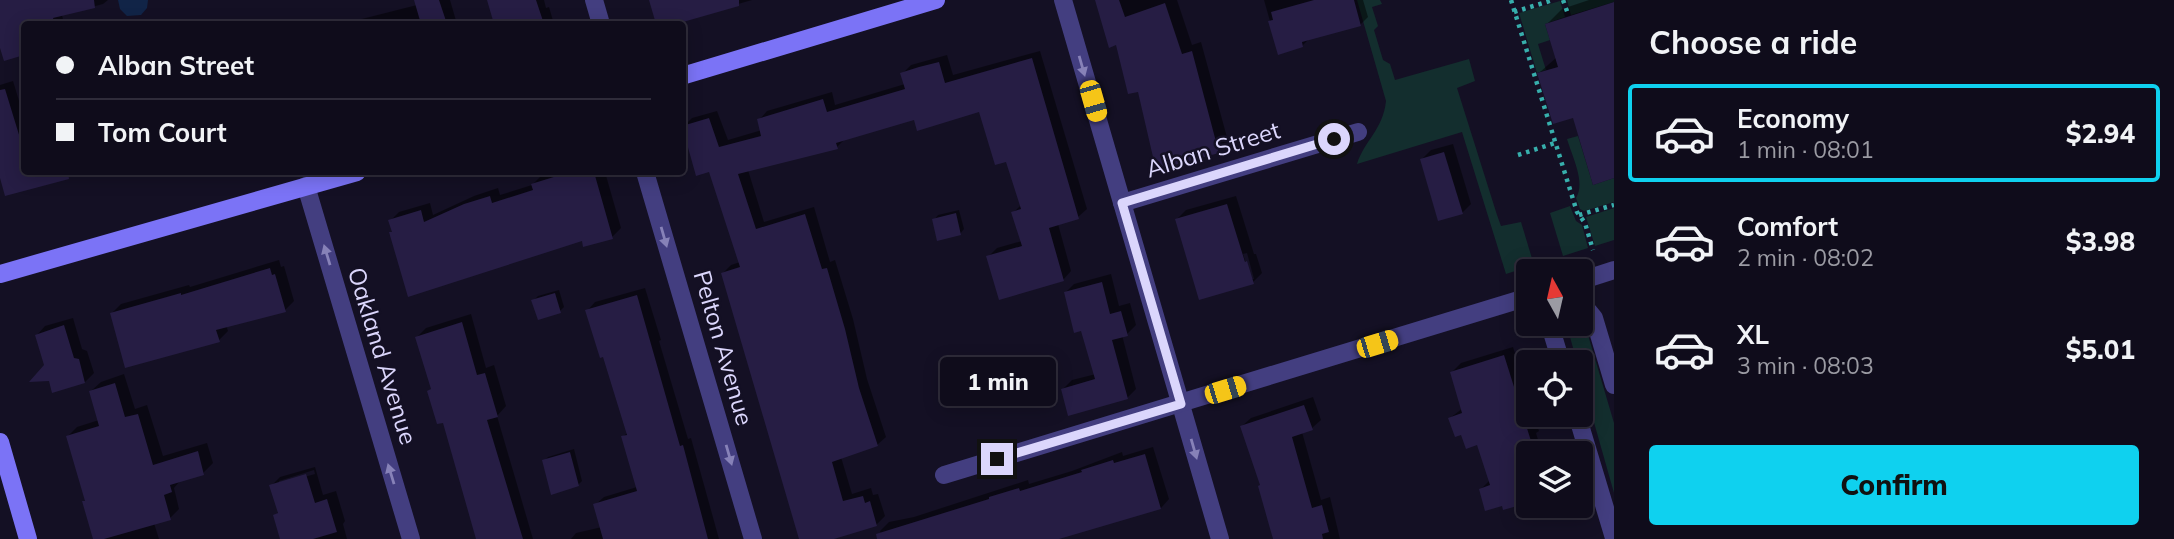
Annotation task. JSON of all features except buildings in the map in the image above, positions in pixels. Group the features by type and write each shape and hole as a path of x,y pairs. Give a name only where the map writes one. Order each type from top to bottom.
{"street":[{"path":"594,0 600,21"},
{"path":"686,75 936,0"},
{"path":"1063,0 1220,539"},
{"name":"Alban Street","path":"1122,203 1358,131"},
{"path":"0,274 346,175"},
{"name":"Pelton Avenue","path":"646,175 753,539"},
{"name":"Oakland Avenue","path":"306,186 411,539"},
{"path":"1593,277 1614,270"},
{"path":"944,475 1516,301"},
{"path":"1593,317 1614,385"},
{"path":"1581,427 1610,512 1614,538"},
{"path":"0,442 29,539"}],"path":[{"path":"1511,0 1555,143 1593,250"},
{"path":"1514,12 1553,0"},
{"path":"1563,0 1568,14"},
{"path":"1518,155 1555,143"},
{"path":"1579,215 1614,205"}],"green space":[{"path":"1357,0 1380,0 1382,4 1372,7 1378,26 1374,30 1383,60 1390,64 1395,80 1469,59 1475,81 1457,88 1497,215 1501,226 1521,222 1532,259 1516,259 1516,271 1506,274 1462,132 1357,164 1381,120 1386,101"},
{"path":"1567,0 1614,0 1614,2 1571,15"},
{"path":"1560,1 1565,17 1545,24 1550,40 1538,44 1546,70 1537,73 1519,13"},
{"path":"1578,136 1593,185 1614,178 1614,202 1584,211 1580,209 1576,198 1580,185 1579,177 1567,139"},
{"path":"1570,206 1576,221 1582,225 1588,248 1563,256 1550,213"},
{"path":"1614,208 1614,240 1595,246 1586,217"},
{"path":"1588,336 1592,350 1574,350 1570,337"},
{"path":"1593,352 1614,423 1614,493 1593,419"}],"water":[{"path":"118,0 148,0 147,8 141,15 127,16 120,9"}],"route":[{"path":"997,459 1181,404 1122,203 1334,139"}]}
